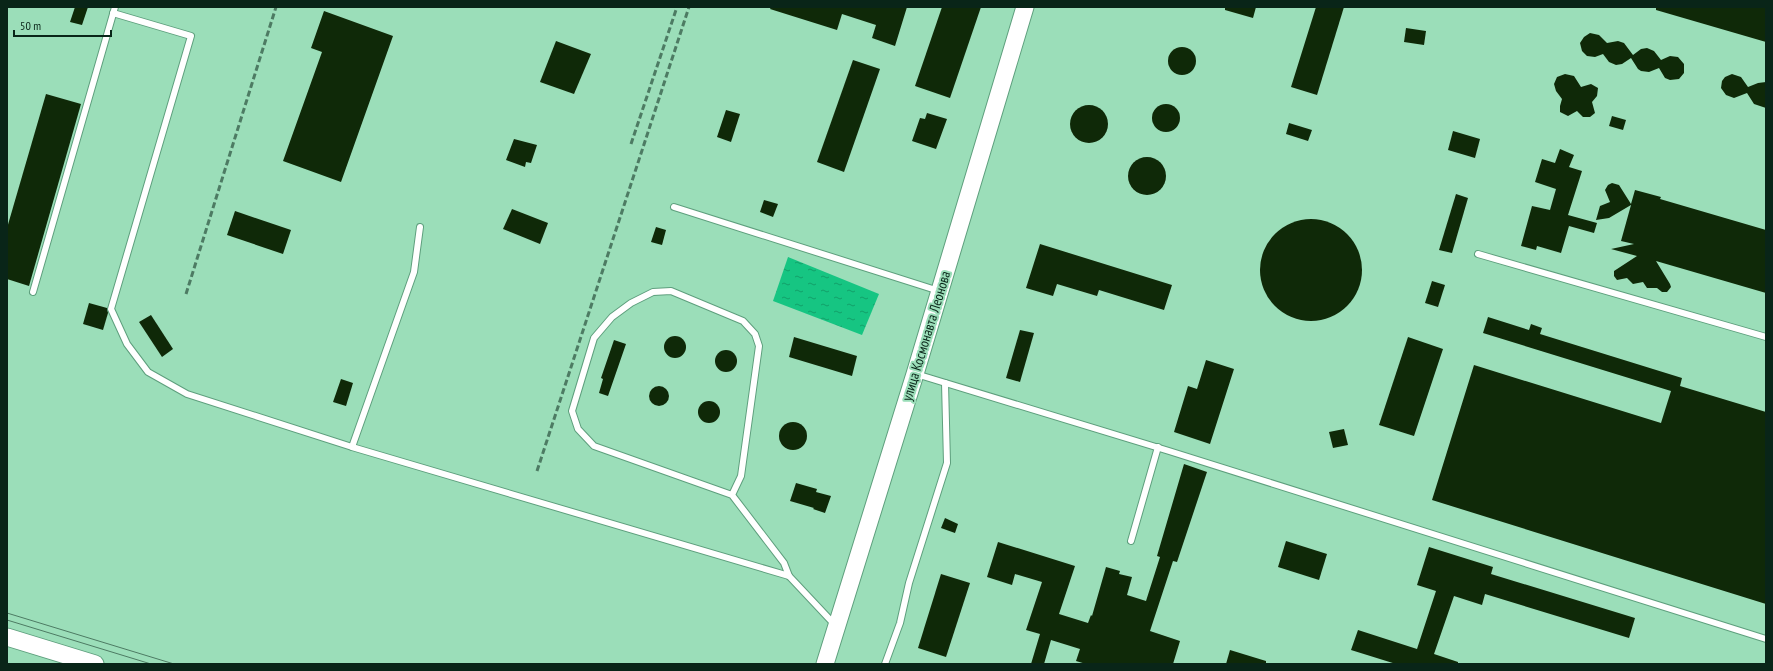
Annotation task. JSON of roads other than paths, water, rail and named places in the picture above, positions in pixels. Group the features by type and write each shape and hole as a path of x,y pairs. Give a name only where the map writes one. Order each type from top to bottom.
{"street":[{"name":"улица Космонавта Леонова","path":"825,664 915,374 1025,7"},
{"path":"7,637 95,664"}],"lane":[{"path":"32,292 114,10 191,36 112,309 127,344 148,372 187,394 352,446 789,576"},
{"path":"674,206 940,291"},
{"path":"352,446 414,272 420,227"},
{"path":"1478,254 1766,338"},
{"path":"732,495 741,476 759,346 755,334 743,320 671,291 653,292 631,303 612,317 594,338 572,411 578,429 594,446 732,495 784,563 789,576 837,627"},
{"path":"915,374 1158,447 1766,638"},
{"path":"885,664 900,623 913,569 947,463 945,383"},
{"path":"1131,540 1158,447"}],"water":[{"path":"788,257 879,294 862,335 773,301"}],"tram line":[{"path":"7,613 174,664"},
{"path":"7,620 151,664"}],"railway":[{"path":"186,294 276,7"},
{"path":"631,144 677,7"},
{"path":"537,471 689,7"}]}
